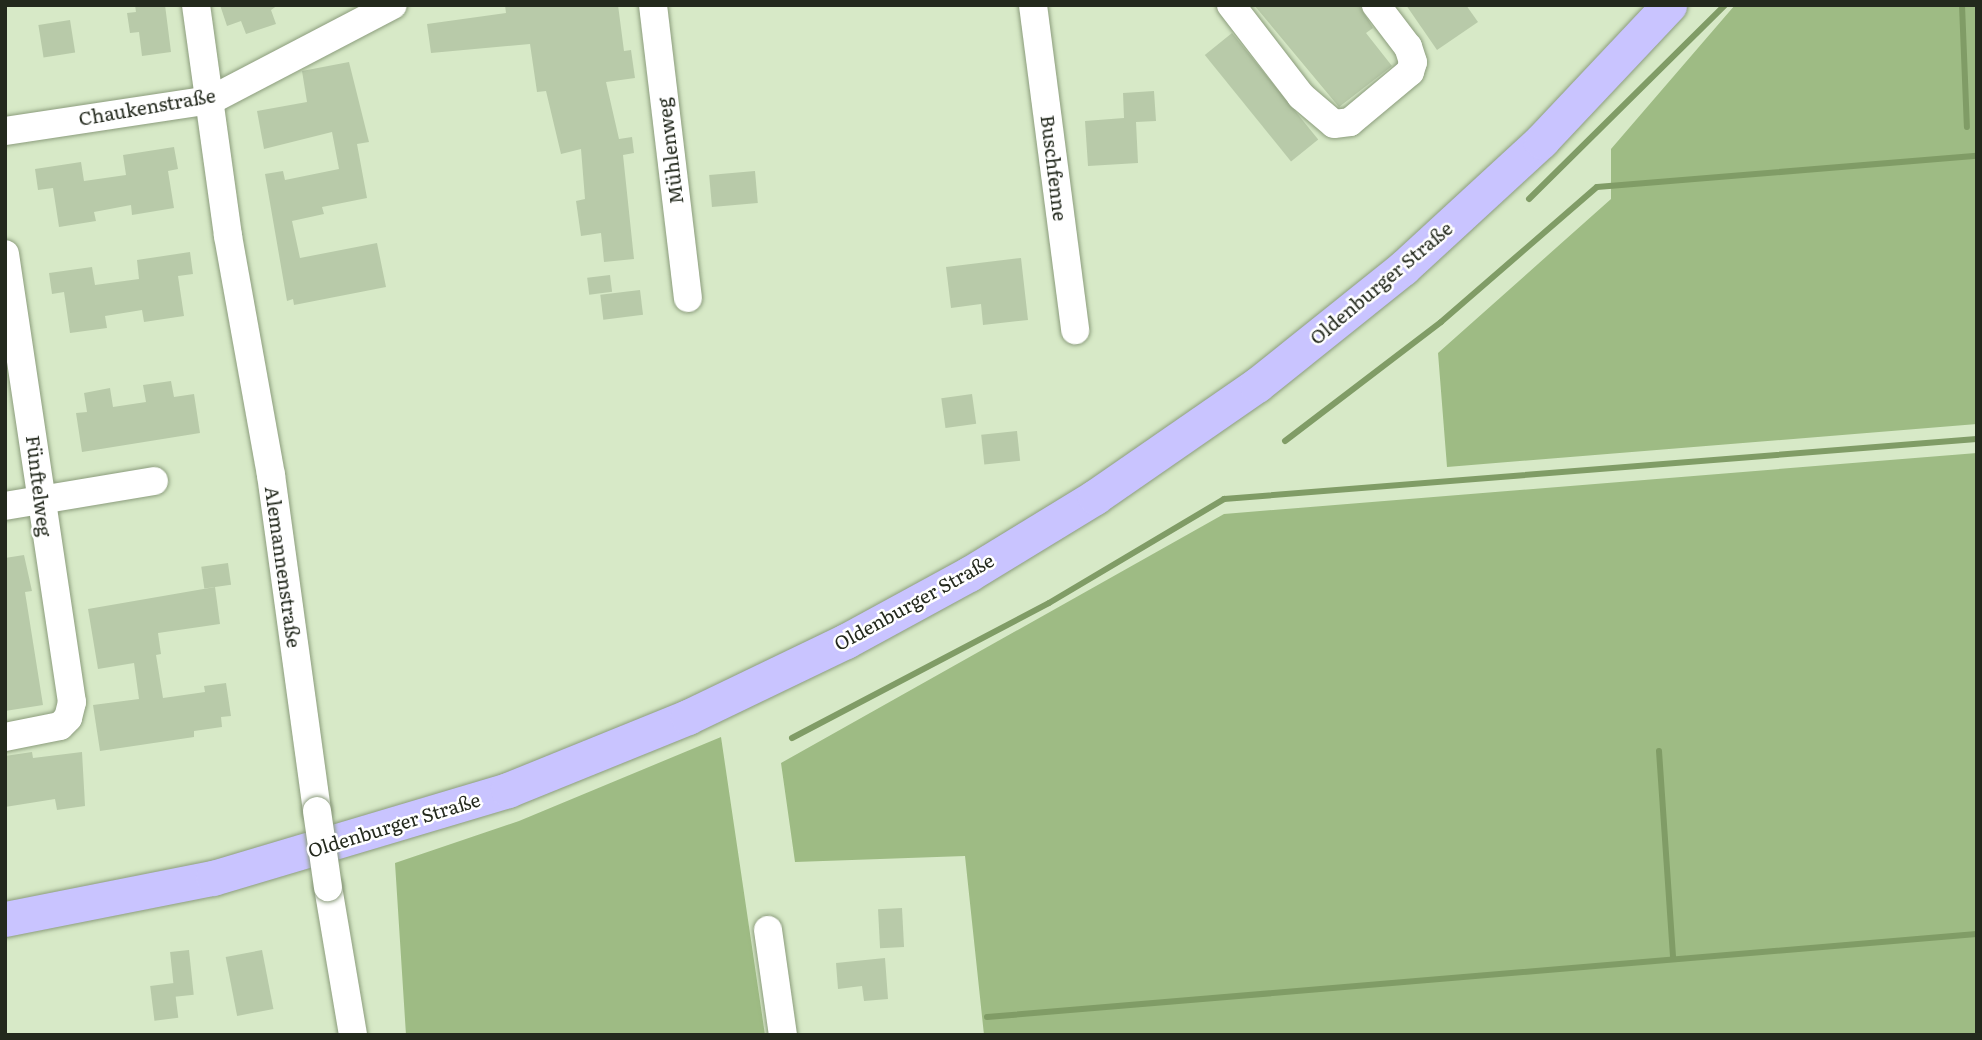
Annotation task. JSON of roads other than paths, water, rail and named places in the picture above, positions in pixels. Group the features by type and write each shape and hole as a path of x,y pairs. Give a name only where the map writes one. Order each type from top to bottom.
{"main road":[{"name":"Oldenburger Straße","path":"5,919 213,878 508,790 688,717 846,641 969,574 1095,497 1257,385 1392,276 1541,141 1669,5"}],"street":[{"name":"Alemannenstraße","path":"196,5 228,236 271,475 328,887 353,1035"},
{"name":"Chaukenstraße","path":"5,131 211,100 393,5"},
{"name":"Mühlenweg","path":"653,5 688,298"},
{"name":"Buschfenne","path":"1033,5 1075,330"},
{"path":"1231,5 1301,96 1335,124 1350,122 1410,72 1413,62 1408,47 1376,5"},
{"name":"Fünftelweg","path":"5,254 72,702 68,718 60,726 5,737"},
{"path":"5,506 154,481"},
{"path":"768,930 783,1035"}],"waterway":[{"path":"1529,199 1725,5"},
{"path":"1962,5 1967,127"},
{"path":"1285,441 1441,322 1597,187 1977,156"},
{"path":"792,738 1049,603 1224,499 1977,439"},
{"path":"1659,751 1673,959"},
{"path":"987,1017 1977,934"}]}
